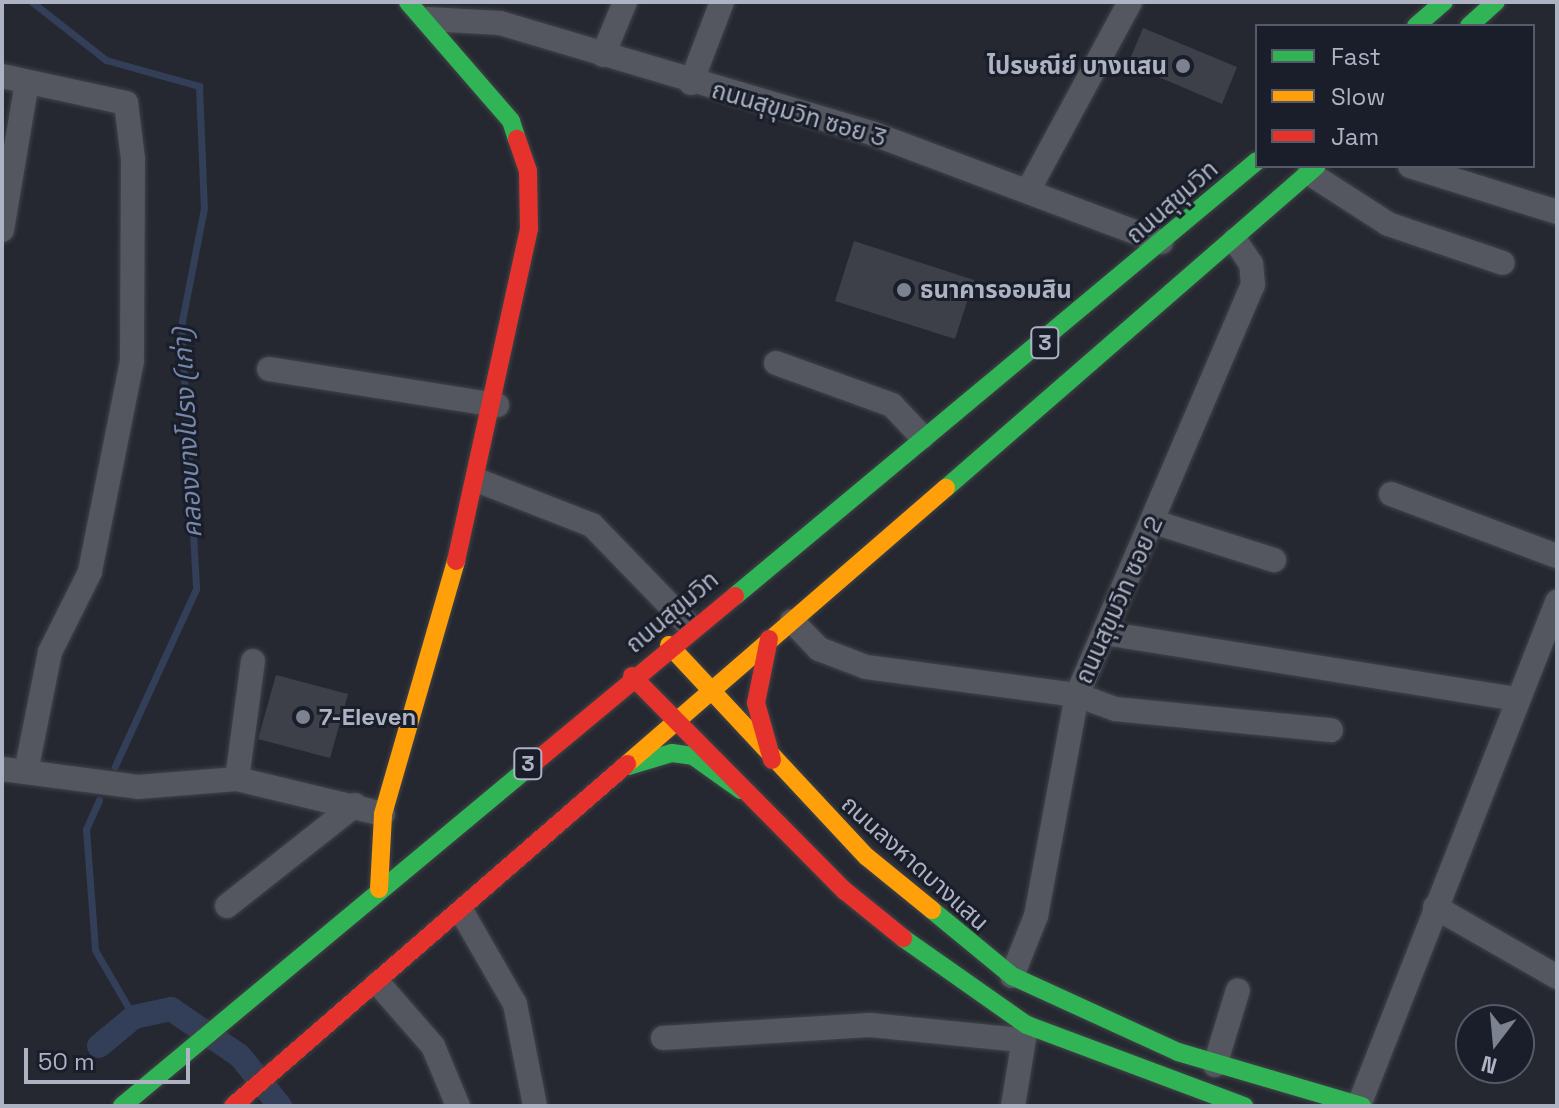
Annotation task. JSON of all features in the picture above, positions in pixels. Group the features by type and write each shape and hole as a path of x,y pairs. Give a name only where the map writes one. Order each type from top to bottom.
{"main road":[{"path":"379,889 383,814 479,481 497,405 529,229 528,171 511,121 428,19 408,2"},
{"path":"1418,24 1444,2"},
{"path":"1471,24 1496,2"},
{"name":"ถนนสุขุมวิท","path":"122,1106 669,645 922,437 1029,358 1255,163"},
{"name":"3","path":"233,1106 462,912 672,721 1313,170"},
{"path":"769,639 756,703 772,760"},
{"name":"ถนนลงหาดบางแสน","path":"669,645 707,691 879,868 1012,976 1215,1065 1360,1106"},
{"path":"632,676 741,790 902,939 1024,1032 1244,1106"},
{"path":"620,769 661,755 693,756 741,790"}],"street":[{"path":"603,55 625,2"},
{"path":"691,83 722,2"},
{"path":"1030,187 1130,2"},
{"name":"ถนนสุขุมวิท ซอย 3","path":"428,19 500,23 1030,187 1161,242"},
{"path":"2,76 126,103 135,327 90,572 50,652 14,770 149,787 237,779 383,814"},
{"path":"2,230 27,82"},
{"path":"1416,168 1557,212"},
{"path":"1313,170 1388,224 1503,263"},
{"name":"ถนนสุขุมวิท ซอย 2","path":"1012,976 1036,916 1077,695 1154,522 1253,285 1251,264 1235,240"},
{"path":"776,363 892,405 922,437"},
{"path":"269,369 497,405"},
{"path":"479,481 592,525 691,627"},
{"path":"1391,494 1557,556"},
{"path":"1154,522 1274,560"},
{"path":"1360,1106 1435,907 1557,602"},
{"path":"792,621 819,649 853,664 1077,695 1115,709 1331,730"},
{"path":"1104,633 1518,699"},
{"path":"237,779 253,661"},
{"path":"227,906 355,805"},
{"path":"1435,907 1557,977"},
{"path":"462,912 515,1004 535,1106"},
{"path":"378,983 433,1046 458,1106"},
{"path":"1215,1065 1238,990"},
{"path":"663,1038 870,1025 1024,1032 1013,1106"}],"building":[{"name":"ไปรษณีย์ บางแสน","path":"1143,28 1237,67 1222,104 1128,64"},
{"name":"ธนาคารออมสิน","path":"854,241 974,280 955,339 835,301"},
{"name":"7-Eleven","path":"276,675 348,694 330,758 258,739"}],"waterway":[{"name":"คลองบางโปรง (เก่า)","path":"32,2 106,60 199,86 204,208 181,326 196,589 115,766"},
{"name":"คลองบางโปรง (เก่า)","path":"99,800 86,829 95,950 134,1017"},
{"path":"99,1046 134,1017 171,1009 240,1056 280,1106"}],"traffic: fast":[{"path":"408,2 511,121 517,139"},
{"path":"1418,24 1444,2"},
{"path":"1471,24 1496,2"},
{"path":"735,596 1255,163"},
{"path":"946,488 1315,168"},
{"path":"628,766 672,753 693,756 741,790"},
{"path":"122,1106 535,762"},
{"path":"932,910 1012,976 1178,1052 1362,1106"},
{"path":"903,938 1027,1025 1244,1106"}],"traffic: slow":[{"path":"627,764 946,488"},
{"path":"379,889 383,814 456,561"},
{"path":"669,645 867,857 932,910"}],"traffic: jam":[{"path":"456,561 529,229 528,171 517,139"},
{"path":"535,762 735,596"},
{"path":"769,639 756,703 772,760"},
{"path":"632,676 845,891 903,938"},
{"path":"233,1106 627,764"}],"place":[{"name":"ไปรษณีย์ บางแสน","path":"1183,66"},
{"name":"ธนาคารออมสิน","path":"904,290"},
{"name":"7-Eleven","path":"303,717"}]}
